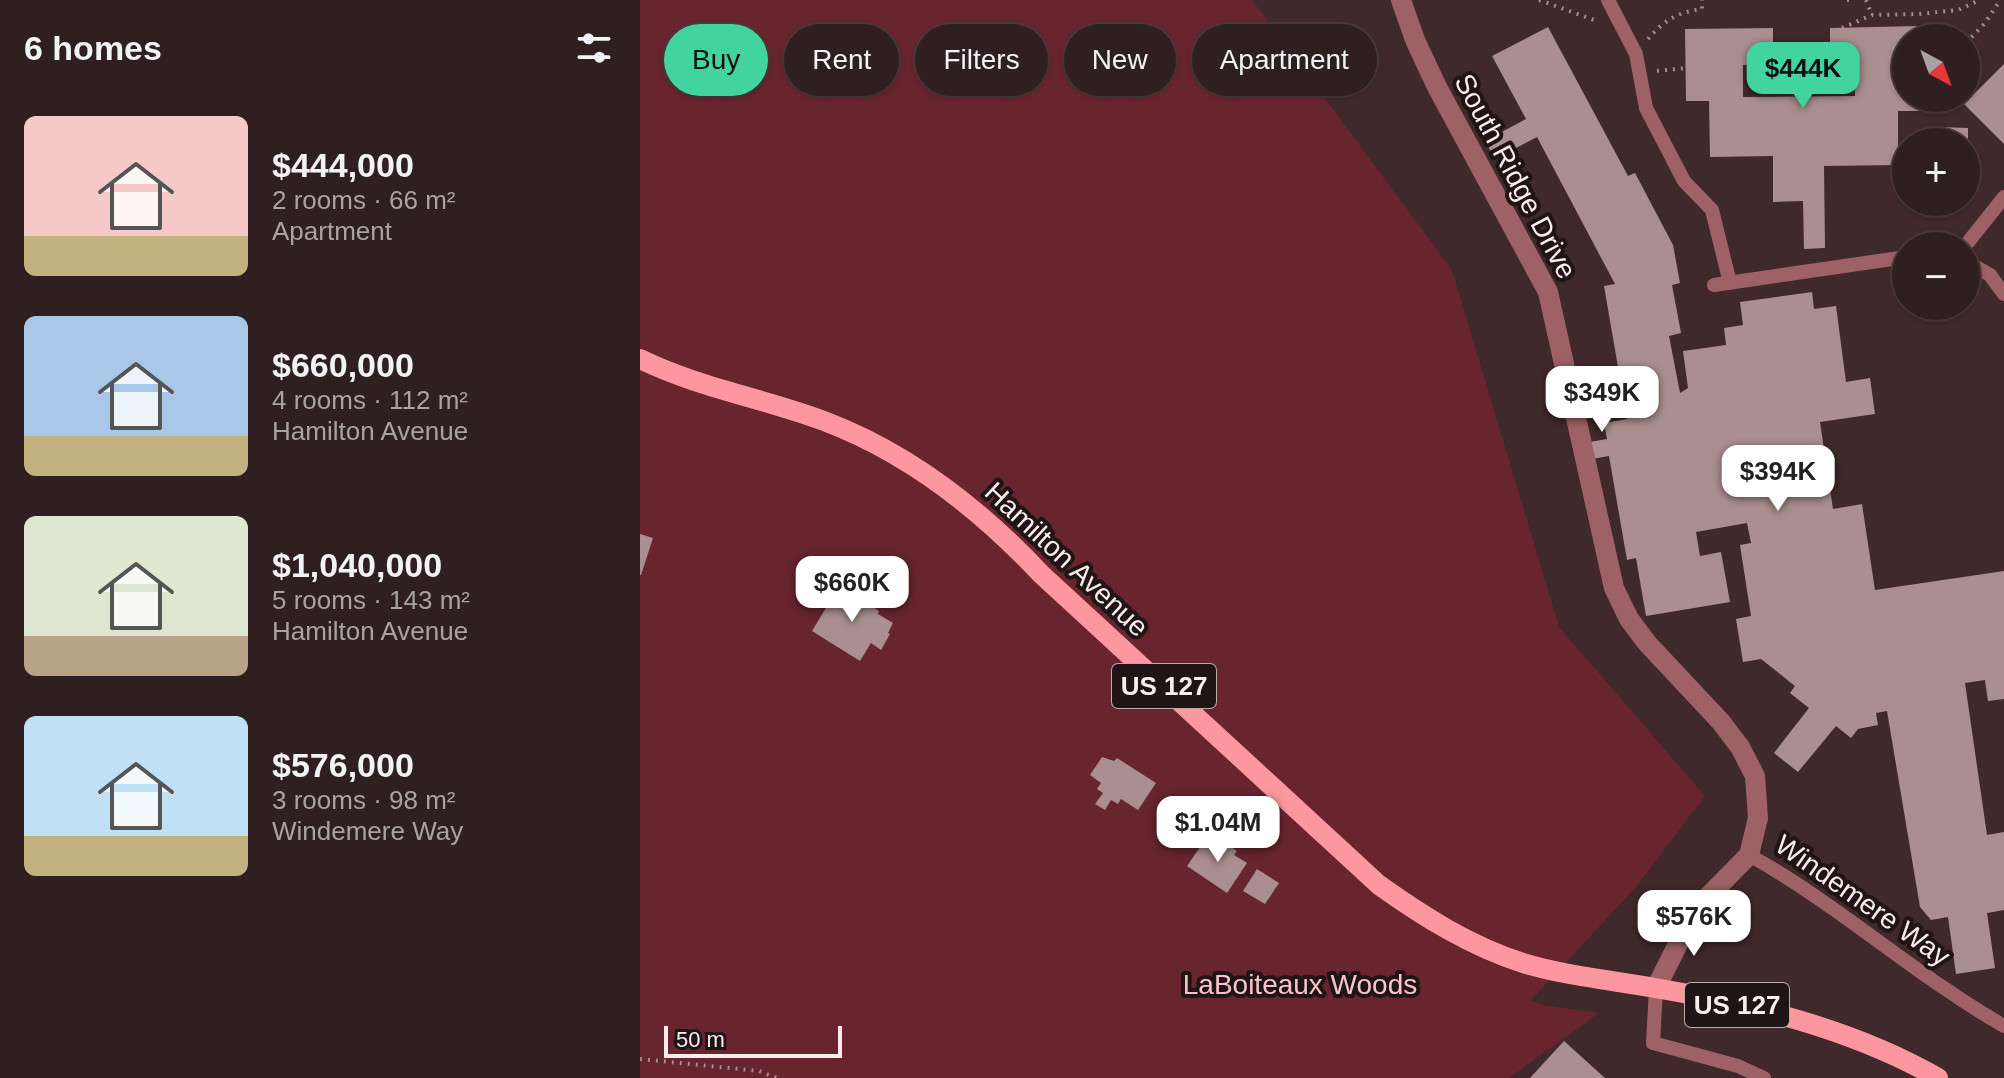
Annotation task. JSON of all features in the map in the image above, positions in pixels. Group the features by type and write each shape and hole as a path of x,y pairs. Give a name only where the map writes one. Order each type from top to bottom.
{"main road":[{"name":"Hamilton Avenue","path":"642,364 827,422 877,445 925,473 970,505 1369,875 1424,917 1472,943 1523,963 1766,1012 1866,1045 1938,1078"}],"street":[{"name":"South Ridge Drive","path":"1401,0 1437,87 1548,292 1614,588 1629,619 1647,643 1721,722 1740,747 1755,776 1758,818 1749,855"},
{"name":"Windemere Way","path":"1656,988 1695,910 1749,855"}],"lane":[{"path":"1608,0 1636,54 1646,108 1684,181 1712,210 1722,284 1892,259"},
{"path":"1976,232 2004,197"},
{"path":"1980,269 1990,275 2004,294"},
{"name":"Windemere Way","path":"1749,855 1784,874 1953,997 2004,1026"},
{"path":"1656,988 1653,1043 1738,1066 1764,1078"}],"path":[{"path":"1539,0 1626,32"},
{"path":"1636,54 1660,25 1683,11 1702,9 1702,0"},
{"path":"1866,0 1872,15"},
{"path":"1842,28 1872,15 1958,10 1980,0"},
{"path":"1980,28 1999,1"},
{"path":"1639,72 1686,68"},
{"path":"640,1059 759,1071 777,1078"}],"green space":[{"name":"LaBoiteaux Woods","path":"640,0 1252,0 1270,24 1192,24 1192,96 1323,96 1452,270 1559,627 1705,796 1636,887 1531,1000 1543,1005 1599,1013 1509,1078 640,1078"}],"building":[{"path":"1548,27 1628,176 1635,173 1673,245 1680,283 1672,285 1681,333 1669,336 1680,393 1688,388 1683,351 1726,345 1724,328 1743,325 1740,302 1812,292 1814,309 1836,306 1846,382 1870,378 1875,414 1820,422 1833,509 1862,504 1875,590 2004,571 2004,699 1988,701 1985,680 1965,683 1987,835 2004,832 2004,910 1987,913 1995,968 1956,974 1948,917 1931,920 1920,907 1887,711 1876,713 1878,725 1858,729 1851,738 1836,726 1798,772 1774,753 1809,708 1790,693 1795,686 1761,659 1743,662 1736,619 1751,616 1740,545 1751,543 1747,523 1696,532 1700,556 1721,552 1730,602 1646,616 1636,558 1627,560 1609,456 1586,460 1584,443 1607,439 1604,423 1627,419 1604,286 1615,284 1537,137 1495,159 1485,141 1526,119 1492,56"},
{"path":"1892,27 1892,112 1898,112 1898,128 1892,128 1892,165 1824,166 1825,248 1804,249 1803,201 1773,202 1773,156 1710,157 1709,101 1686,101 1685,29 1773,28 1773,64 1743,65 1743,97 1855,96 1854,63 1830,63 1830,28"},
{"path":"2004,64 2004,144 1972,112 1980,112 1980,88"},
{"path":"640,534 653,538 641,575 640,575"},
{"path":"841,583 893,623 881,650 871,643 860,661 812,631"},
{"path":"1102,757 1114,761 1117,758 1156,783 1138,810 1121,799 1118,804 1111,800 1105,810 1095,804 1103,793 1097,789 1101,783 1090,775"},
{"path":"1207,837 1222,847 1225,843 1237,851 1234,855 1247,863 1227,893 1187,866"},
{"path":"1257,869 1279,883 1265,904 1243,891"},
{"path":"1564,1041 1605,1078 1530,1078"}]}
